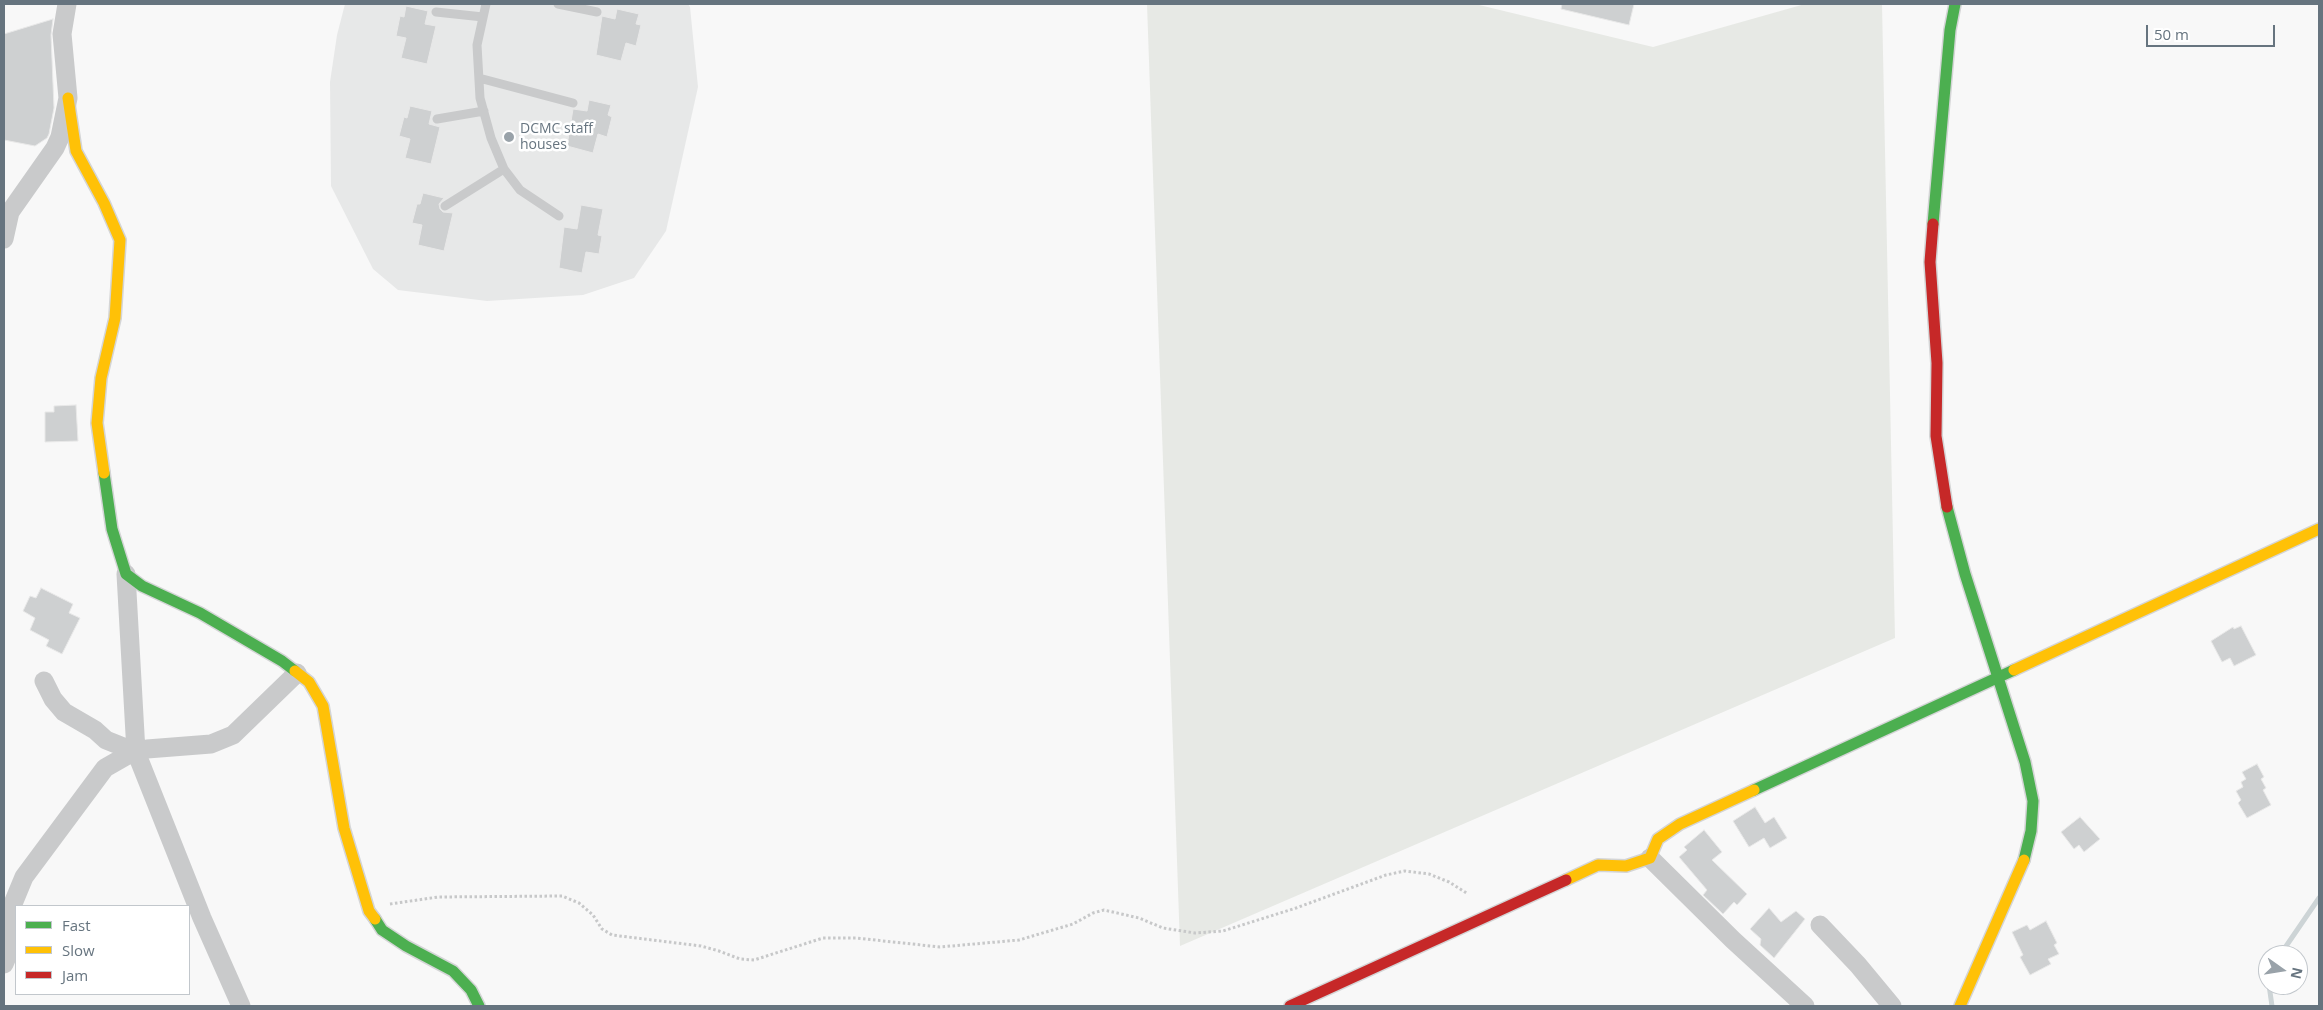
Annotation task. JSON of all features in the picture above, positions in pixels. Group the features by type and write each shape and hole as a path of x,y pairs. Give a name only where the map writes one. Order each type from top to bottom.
{"street":[{"path":"67,4 62,34 68,98 76,151 104,203 120,240 115,318 101,378 97,423 112,529 126,574 136,752 202,918 241,1006"},
{"path":"1955,4 1950,30 1930,262 1937,363 1936,436 1946,501 1965,574 2025,762 2033,801 2031,831 2024,862 1960,1006"},
{"path":"4,239 10,212 55,148 60,137 68,98"},
{"path":"1290,1006 1598,865 1626,866 1650,858 1658,839 1680,824 2319,529"},
{"path":"126,574 142,586 200,613 282,661 309,682 323,706 344,828 370,911 382,930 406,946 453,970 471,990 479,1006"},
{"path":"4,964 12,931 12,906 24,877 105,768 136,752 147,749 211,744 233,735 297,673"},
{"path":"44,681 53,699 64,712 95,730 106,740 136,752"},
{"path":"1650,858 1733,940 1805,1006"},
{"path":"1820,926 1858,965 1892,1006"}],"lane":[{"path":"486,4 477,45 479,78 484,111 491,138 504,169 520,190 559,216"},
{"path":"558,4 597,12"},
{"path":"436,12 483,18"},
{"path":"479,78 573,103"},
{"path":"437,119 484,111"},
{"path":"445,206 504,169"}],"path":[{"path":"370,911 398,902 438,897 562,896 579,903 593,915 602,929 612,935 701,946 720,950 740,959 754,960 824,938 856,938 940,947 1019,940 1073,924 1093,913 1104,910 1138,918 1163,928 1194,933 1223,930 1296,908 1386,874 1406,871 1429,874 1449,882 1468,894"}],"shaded area":[{"name":"DCMC staff houses","path":"345,4 688,4 690,7 698,87 666,231 634,278 583,295 487,301 398,290 373,269 331,186 330,82 337,35"},
{"path":"1147,4 1475,4 1653,47 1805,4 1882,4 1895,638 1180,946"}],"building":[{"path":"1562,4 1634,4 1629,25 1561,9"},
{"path":"406,6 428,11 425,24 436,26 427,64 401,58 406,38 396,36 400,16 404,17"},
{"path":"617,9 639,14 636,24 641,25 636,46 626,43 621,61 596,55 602,16 615,19"},
{"path":"53,19 51,35 54,108 49,134 47,138 35,146 4,140 4,34"},
{"path":"589,100 611,105 608,115 612,117 607,137 598,134 593,153 567,146 573,109 587,111"},
{"path":"410,106 432,111 429,124 440,127 431,164 405,158 410,139 399,136 404,117 407,118"},
{"path":"423,193 444,198 439,204 440,209 443,212 453,213 444,251 418,245 422,225 412,223 417,204 420,204"},
{"path":"581,205 603,209 598,235 602,236 599,254 586,252 582,273 559,268 564,227 577,229"},
{"path":"76,405 78,441 45,442 45,412 54,412 54,406"},
{"path":"41,588 73,604 69,613 80,618 62,654 46,646 49,640 30,630 35,618 23,611 30,596 36,598"},
{"path":"2241,626 2256,655 2234,666 2230,658 2222,662 2211,641 2233,627 2234,629"},
{"path":"2257,764 2264,777 2261,779 2266,788 2263,790 2271,805 2247,818 2238,803 2241,800 2236,791 2243,787 2241,782 2246,779 2242,772"},
{"path":"1755,807 1765,823 1774,817 1787,838 1770,848 1764,838 1749,847 1733,821"},
{"path":"2080,817 2100,839 2084,852 2079,845 2074,849 2061,832"},
{"path":"1704,830 1722,852 1712,860 1747,894 1737,905 1734,902 1723,914 1703,895 1707,890 1679,857 1687,850 1684,847"},
{"path":"1769,908 1781,922 1796,911 1805,919 1774,958 1760,945 1761,939 1750,929"},
{"path":"2046,921 2057,943 2054,945 2059,954 2048,959 2051,964 2030,975 2020,957 2023,955 2012,932 2027,925 2030,930"}],"waterway":[{"path":"2287,945 2319,898"},
{"path":"2270,995 2272,1006"}],"traffic: fast":[{"path":"1933,224 1950,30 1955,4"},
{"path":"104,473 112,529 126,574 142,586 200,613 282,661 295,671"},
{"path":"1947,507 1965,574 2025,762 2033,801 2031,831 2024,860"},
{"path":"1754,790 2014,670"},
{"path":"375,919 382,930 406,946 453,971 471,990 479,1006"}],"traffic: slow":[{"path":"68,98 76,151 104,203 120,240 115,318 101,378 97,423 104,473"},
{"path":"2014,670 2319,529"},
{"path":"295,671 309,682 323,706 344,828 369,911 375,919"},
{"path":"1566,880 1598,865 1626,866 1650,858 1658,839 1680,824 1754,790"},
{"path":"1960,1006 2024,860"}],"traffic: jam":[{"path":"1933,224 1930,262 1937,363 1936,436 1947,507"},
{"path":"1290,1006 1566,880"}],"place":[{"name":"DCMC staff houses","path":"509,137"}]}
